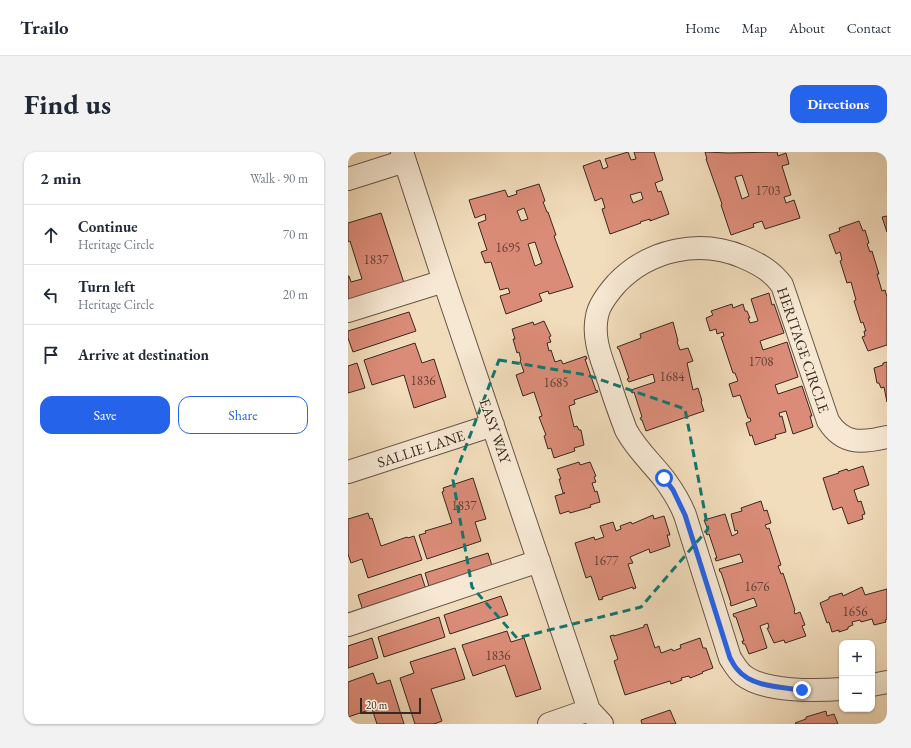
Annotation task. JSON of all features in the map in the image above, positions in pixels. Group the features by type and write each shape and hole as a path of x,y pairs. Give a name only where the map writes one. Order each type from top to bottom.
{"street":[{"path":"348,179 404,156"},
{"name":"EASY WAY","path":"404,156 444,281 539,561 596,717"},
{"name":"HERITAGE CIRCLE","path":"839,689 802,690 779,687 753,680 744,676 736,669 730,658 685,515 680,504 668,484 633,443 626,430 597,345 595,329 597,315 603,301 627,274 650,259 664,253 681,249 716,249 748,259 765,268 775,276 782,285 828,421 832,428 845,438 855,441 866,442 887,437"},
{"path":"348,312 444,281"},
{"name":"SALLIE LANE","path":"348,472 493,425"},
{"path":"348,625 539,561"},
{"path":"875,684 887,682"},
{"path":"549,724 596,717"}],"highlighted area":[{"path":"499,360 587,375 685,409 708,529 641,607 517,638 472,587 453,480"}],"building":[{"path":"628,152 631,160 636,159 634,152 654,152 663,180 655,183 658,192 661,191 669,214 650,221 650,219 640,222 641,223 610,234 602,209 605,208 602,198 595,201 583,166 600,160 603,169 608,167 605,159","holes":["641,192 643,199 633,203 630,195"]},
{"path":"705,152 777,152 778,156 786,153 789,164 782,166 791,195 784,197 786,203 794,200 800,218 765,229 762,221 753,224 754,227 731,235","holes":["742,175 749,196 742,199 735,177"]},
{"path":"539,184 545,201 543,202 556,235 554,236 573,287 549,294 548,291 539,294 542,301 506,314 500,296 510,293 508,288 500,290 491,262 485,263 481,252 487,250 478,223 486,220 485,214 475,218 469,200 505,190 508,197 517,194 516,191","holes":["524,208 528,219 521,221 517,211","535,242 542,263 535,266 528,244"]},
{"path":"381,213 405,286 348,303 348,276 351,282 362,279 350,241 348,242 348,223"},
{"path":"887,216 887,232 882,217"},
{"path":"859,221 863,231 865,230 870,252 872,251 879,274 877,274 882,291 885,290 887,297 887,345 868,351 862,337 865,336 864,331 866,331 863,322 861,323 854,301 856,300 851,282 847,283 840,261 842,260 840,252 836,254 829,235 840,231 839,228"},
{"path":"769,293 772,305 774,304 784,333 760,341 763,350 787,342 798,377 775,385 778,394 802,386 812,416 810,416 813,427 793,434 786,411 779,413 780,417 782,416 786,432 775,435 776,438 755,445 752,435 750,436 746,423 751,421 750,418 748,418 740,395 733,397 729,384 738,381 735,373 733,373 721,337 724,336 723,332 717,334 716,329 710,331 706,318 713,315 711,311 732,304 733,308 743,304 745,311 747,311 750,318 748,318 750,323 758,321 751,299"},
{"path":"409,312 416,331 353,352 348,338 348,331"},
{"path":"544,321 551,336 549,337 551,342 547,343 549,351 551,350 555,362 561,360 563,364 586,356 587,359 585,359 596,391 597,390 598,392 574,400 575,404 569,406 574,427 577,426 579,430 581,430 584,445 574,448 575,451 554,458 551,448 548,449 544,436 546,435 539,417 542,416 534,392 523,396 516,375 524,372 520,361 519,352 517,353 513,339 515,339 512,329 533,322 534,325"},
{"path":"673,322 680,350 688,348 693,361 687,363 693,390 698,388 704,411 646,431 640,418 642,417 634,392 632,393 631,390 655,382 653,374 629,382 627,379 629,378 617,347 641,338 640,334"},
{"path":"415,343 422,363 434,359 446,397 414,408 404,375 372,385 364,360"},
{"path":"887,362 887,402 884,387 881,388 879,383 877,383 874,368"},
{"path":"357,363 365,388 348,393 348,366"},
{"path":"579,462 580,465 590,462 596,476 594,477 596,482 592,483 595,492 597,491 600,502 590,505 591,507 570,513 569,511 560,514 555,496 565,493 563,493 559,479 561,479 557,469"},
{"path":"863,466 869,485 854,490 858,502 861,501 865,514 862,515 863,519 848,524 842,507 833,510 823,478 847,469 848,471"},
{"path":"473,478 486,519 475,522 481,541 427,559 419,535 426,533 425,531 452,523 442,492 444,491 443,488"},
{"path":"761,501 764,511 767,510 771,523 765,525 767,529 769,528 781,565 778,566 781,574 783,573 795,614 800,612 805,625 802,626 806,636 785,643 784,640 774,643 767,628 769,628 768,623 760,626 767,648 749,654 745,644 743,644 742,641 744,641 736,617 734,617 733,614 757,606 754,598 731,606 719,569 743,562 740,554 716,561 715,558 717,558 709,534 707,535 706,531 708,530 704,520 725,514 732,536 738,533 737,530 735,531 731,514 742,511 741,508"},
{"path":"368,513 370,519 372,518 381,546 414,536 422,560 368,578 362,559 351,563 348,554 348,519"},
{"path":"653,515 654,519 664,516 670,535 667,535 670,546 650,553 649,549 630,557 633,563 628,564 636,588 633,589 633,587 602,597 603,599 599,600 591,576 586,578 575,543 594,537 595,540 604,537 600,526 613,522 616,531 621,529 620,526 631,522 632,524"},
{"path":"488,553 494,572 431,593 425,573"},
{"path":"421,574 427,593 364,614 358,595"},
{"path":"862,587 865,595 887,589 886,622 874,625 872,619 861,622 860,620 852,622 853,625 848,627 848,629 839,632 839,630 832,632 820,603 829,599 829,597 842,593 843,596"},
{"path":"501,596 508,615 450,634 444,615"},
{"path":"439,617 445,637 384,657 378,637"},
{"path":"647,624 655,648 659,646 661,653 672,649 673,651 681,648 680,645 700,638 703,648 706,648 713,668 690,678 689,676 681,678 682,680 671,684 670,681 625,695 614,661 618,659 610,636 644,627 644,625"},
{"path":"507,631 511,642 524,638 541,689 516,697 505,665 473,676 462,645"},
{"path":"372,638 378,658 348,668 348,646"},
{"path":"455,648 465,679 431,689 442,721 434,724 415,724 400,678 414,673 410,662"},
{"path":"373,673 377,684 390,680 404,724 377,724 372,709 348,717 348,682"},
{"path":"670,710 676,724 642,724 641,720"},
{"path":"826,711 827,716 834,714 838,724 795,723 806,719 806,717"}],"route":[{"path":"664,478 673,490 685,515 730,658 736,669 744,676 765,684 802,690"}]}
